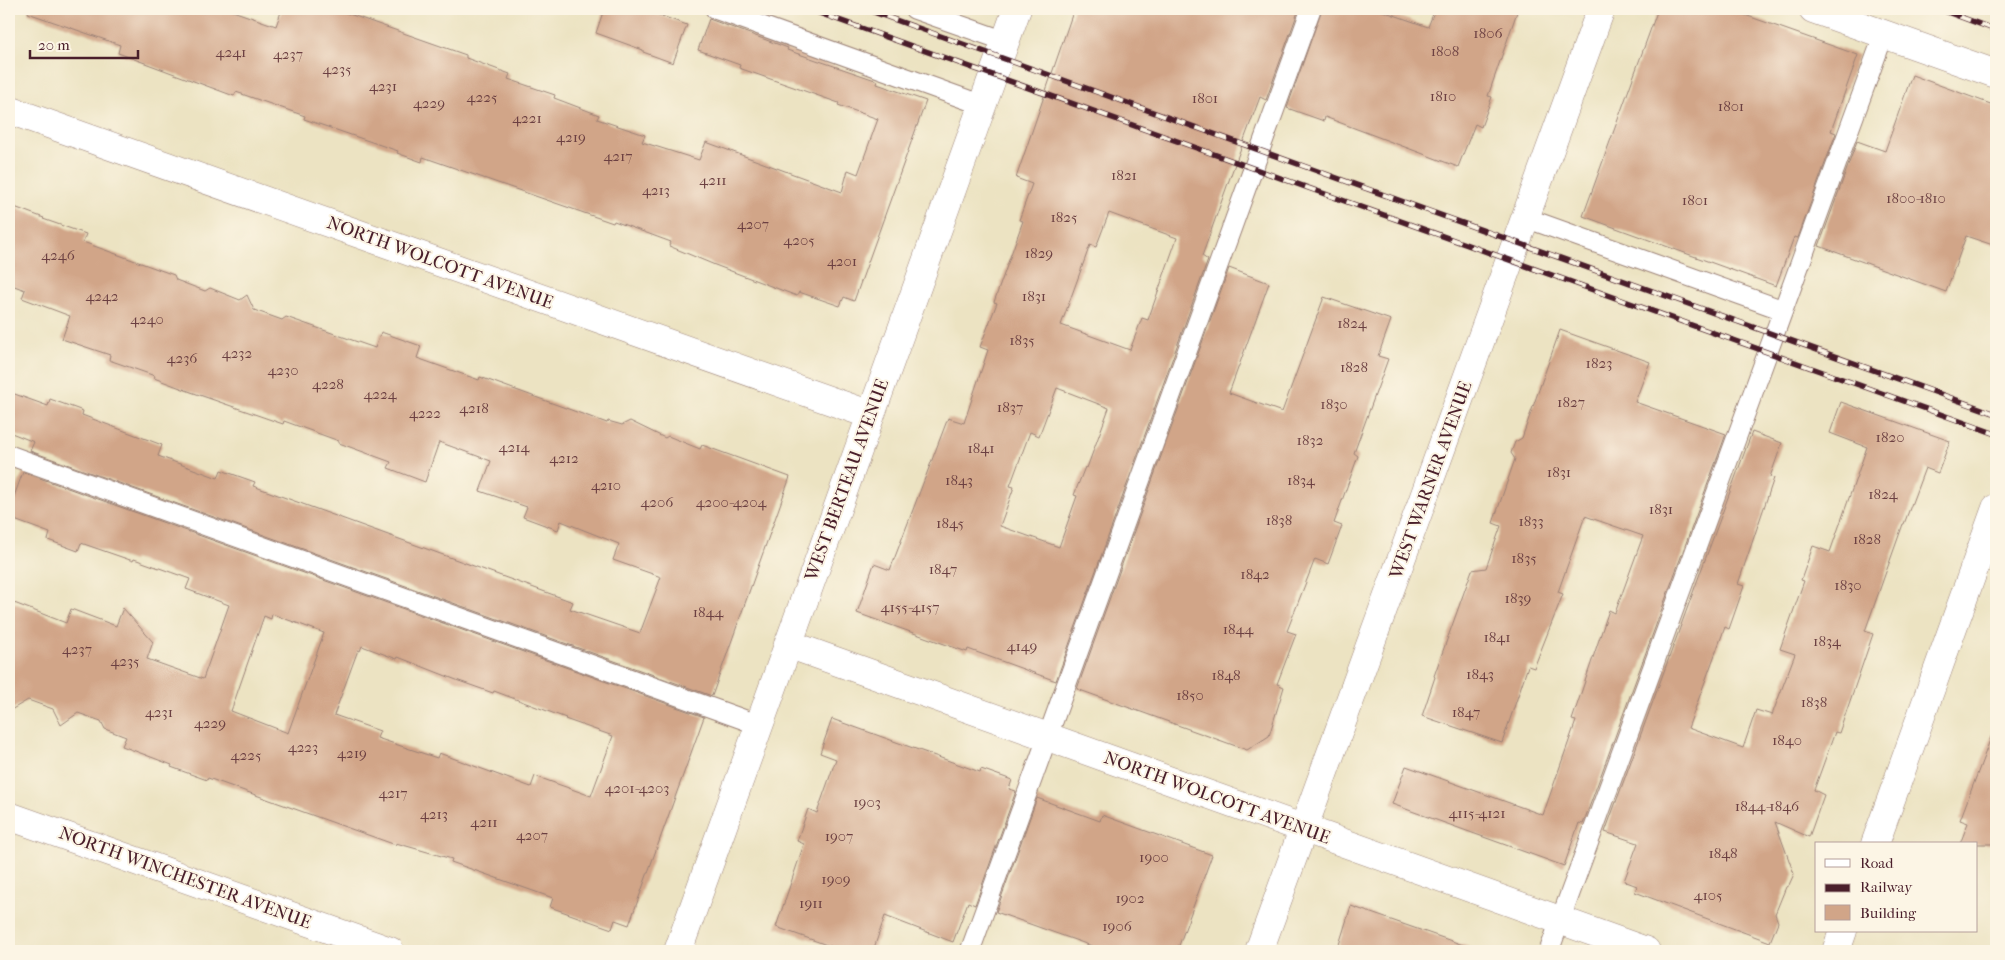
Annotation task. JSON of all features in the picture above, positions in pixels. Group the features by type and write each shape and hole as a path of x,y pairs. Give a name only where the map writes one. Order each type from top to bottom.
{"street":[{"name":"WEST BERTEAU AVENUE","path":"678,951 1017,9"},
{"name":"WEST WARNER AVENUE","path":"1259,951 1601,9"},
{"path":"1813,9 1996,74"},
{"name":"NORTH WOLCOTT AVENUE","path":"9,110 871,415"},
{"path":"1876,842 1996,508"},
{"name":"NORTH WOLCOTT AVENUE","path":"788,644 1646,951"},
{"name":"NORTH WINCHESTER AVENUE","path":"9,816 390,951"},
{"path":"1836,951 1843,932"}],"lane":[{"path":"716,9 982,105"},
{"path":"914,9 1005,41"},
{"path":"970,951 1312,9"},
{"path":"1549,951 1884,34"},
{"path":"1526,218 1783,310"},
{"path":"9,455 759,726"}],"building":[{"path":"29,9 227,9 276,26 282,9 335,9 466,55 466,58 510,74 508,79 555,95 554,98 599,115 597,119 645,135 642,142 699,160 706,142 842,192 848,170 858,174 878,119 838,105 839,103 739,68 740,65 698,50 709,19 788,48 787,50 878,81 877,84 926,101 854,301 844,297 840,306 799,292 797,296 715,265 669,246 671,242 614,221 613,223 423,157 422,162 397,153 398,151 304,119 305,116 236,92 234,96 118,53 120,45 28,13"},
{"path":"604,9 642,9 687,25 673,63 596,33"},
{"path":"1074,9 1299,9 1266,100 1260,97 1232,172 1202,256 1208,260 1056,681 968,649 967,652 857,613 874,564 890,570 948,418 964,423 988,350 980,347 997,303 994,302 1023,221 1019,220 1032,184 1016,178","holes":["1109,213 1177,238 1148,320 1142,318 1130,350 1061,325 1090,245 1096,247","1057,388 1109,408 1087,468 1085,467 1074,495 1077,496 1059,547 1000,526 1014,487 1010,486 1030,432 1039,436"]},
{"path":"1322,9 1377,9 1428,27 1435,9 1518,9 1488,96 1492,97 1481,127 1475,124 1458,167 1325,117 1324,121 1287,108"},
{"path":"1658,9 1728,9 1858,55 1831,131 1836,133 1798,238 1794,237 1776,286 1583,216"},
{"path":"1912,75 1996,106 1996,246 1966,236 1946,292 1819,246 1857,141 1885,151"},
{"path":"9,205 86,234 83,242 174,275 176,280 205,291 210,288 240,300 247,295 254,310 282,320 286,317 375,348 381,332 421,346 417,358 479,380 480,377 607,423 608,421 622,425 630,421 665,438 668,436 700,449 702,445 790,477 712,696 30,451 34,442 9,432 9,392 48,406 50,399 83,411 82,415 162,445 158,456 218,478 221,470 255,482 253,486 573,602 570,609 640,633 661,577 613,560 619,544 561,521 558,530 523,517 527,507 480,491 491,461 439,442 425,482 388,468 391,462 339,443 339,441 284,421 283,424 191,392 154,378 155,376 109,360 110,355 62,339 70,316 22,298 25,290 9,284"},
{"path":"1229,268 1269,283 1229,393 1282,412 1324,297 1391,320 1378,356 1388,359 1354,453 1358,456 1334,523 1342,526 1328,564 1315,559 1287,631 1296,634 1277,684 1284,687 1269,736 1247,750 1077,689"},
{"path":"1560,330 1650,362 1635,402 1726,434 1583,824 1579,823 1564,866 1392,804 1406,766 1543,815 1576,721 1572,720 1609,610 1615,613 1643,536 1585,516 1558,592 1563,594 1534,668 1528,666 1502,743 1422,716 1434,676 1472,570 1486,568 1501,526 1493,523 1515,459 1511,453 1515,442 1522,438"},
{"path":"1841,402 1950,441 1938,473 1925,468 1903,524 1865,631 1873,634 1839,733 1835,732 1814,790 1824,795 1809,837 1775,822 1794,874 1789,885 1786,887 1775,914 1778,922 1770,942 1635,892 1637,886 1624,881 1638,843 1605,832 1752,432 1782,443 1770,477 1774,478 1738,584 1744,586 1729,629 1725,627 1688,728 1743,748 1756,710 1772,715 1795,654 1780,649 1804,581 1801,580 1813,546 1830,552 1867,447 1830,433"},
{"path":"23,472 704,717 629,925 615,920 612,929 550,907 553,898 451,862 452,859 396,843 396,845 208,778 207,780 171,767 172,765 122,746 126,737 105,729 101,721 78,713 61,725 53,709 28,700 9,711 9,601 66,623 71,609 116,626 123,608 153,642 147,659 203,679 229,605 186,589 190,579 81,543 78,551 48,540 50,533 9,518 9,510","holes":["272,614 324,633 288,733 231,711 264,616 271,619","362,646 397,659 398,657 493,693 494,691 613,736 591,796 535,776 531,787 439,753 437,758 377,738 380,731 334,715 358,650 360,651"]},
{"path":"832,719 980,772 981,769 1012,780 1009,789 1016,791 975,905 968,902 953,942 885,916 873,951 844,951 776,927 804,844 797,841 808,809 817,813 836,759 820,753"},
{"path":"1993,732 1996,732 1996,844 1961,842 1968,823 1960,820"},
{"path":"1037,798 1100,821 1102,815 1212,855 1177,951 1106,951 996,912"},
{"path":"1351,906 1469,947 1468,951 1337,951"}],"railway":[{"path":"808,9 1996,434"},
{"path":"865,9 1996,414"},
{"path":"1939,9 1996,30"}]}
